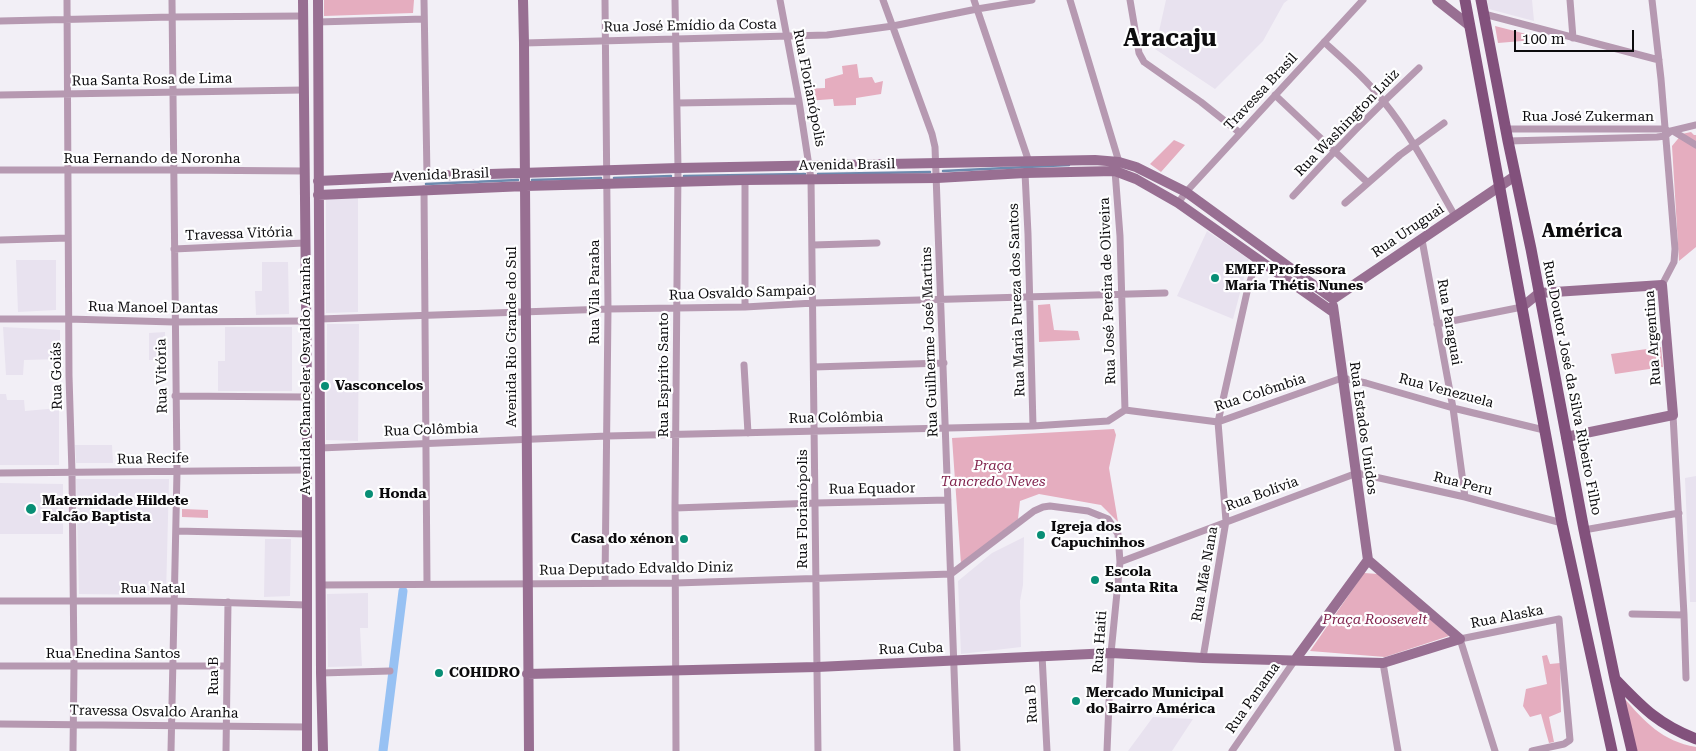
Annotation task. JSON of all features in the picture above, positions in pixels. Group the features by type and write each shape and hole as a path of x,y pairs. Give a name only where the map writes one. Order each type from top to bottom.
{"main road":[{"path":"1465,0 1562,523 1612,751"},
{"name":"Rua Doutor José da Silva Ribeiro Filho","path":"1481,0 1584,530 1632,751"},
{"path":"1615,679 1646,711 1674,729 1696,739"}],"street":[{"name":"Rua Goiás","path":"67,0 68,319 74,667 73,751"},
{"name":"Rua Vitória","path":"171,751 177,471 172,0"},
{"name":"Avenida Chanceler Osvaldo Aranha","path":"303,0 307,751"},
{"name":"Avenida Chanceler Osvaldo Aranha","path":"318,0 323,751"},
{"path":"424,0 427,176"},
{"name":"Avenida Rio Grande do Sul","path":"523,0 526,186 529,751"},
{"name":"Rua Vila Paraba","path":"605,0 608,184 605,583"},
{"name":"Rua Espírito Santo","path":"676,0 678,168 675,508 676,751"},
{"name":"Rua Florianópolis","path":"780,0 811,167 818,751"},
{"name":"Rua Guilherme José Martins","path":"883,0 932,134 937,164 938,245 942,300 957,751"},
{"path":"974,0 1029,162"},
{"name":"Rua José Emídio da Costa","path":"524,43 827,35 893,26 1032,0"},
{"name":"Rua José Pereira de Oliveira","path":"1070,0 1117,167 1125,410"},
{"path":"1130,0 1139,53 1144,62 1201,102 1240,133"},
{"name":"Travessa Brasil","path":"1178,202 1363,0"},
{"path":"1437,0 1470,26"},
{"path":"1570,0 1573,38"},
{"name":"Rua Argentina","path":"1652,0 1668,132 1676,249 1674,262 1662,284 1679,513 1686,678"},
{"path":"1484,14 1659,60"},
{"path":"0,21 303,16"},
{"path":"318,22 424,18"},
{"path":"1324,42 1364,80 1399,121 1455,216"},
{"name":"Rua Washington Luiz","path":"1293,196 1334,151 1418,68"},
{"name":"Rua Santa Rosa de Lima","path":"0,95 304,90"},
{"path":"1275,95 1367,182"},
{"path":"677,103 799,101"},
{"path":"1345,203 1367,182 1444,122"},
{"name":"Rua José Zukerman","path":"1507,135 1668,132 1696,125"},
{"path":"1668,132 1696,145"},
{"name":"Rua José Zukerman","path":"1507,135 1668,132"},
{"name":"Avenida Brasil","path":"318,181 678,168 811,167 1095,160 1117,167 1178,202 1333,312"},
{"name":"Avenida Brasil","path":"318,195 526,186 745,180 937,178 1117,167 1142,169 1186,192 1333,299"},
{"name":"Rua Fernando de Noronha","path":"0,170 304,171"},
{"name":"Rua Maria Pureza dos Santos","path":"1025,173 1033,426"},
{"name":"Rua Uruguai","path":"1333,299 1515,176"},
{"path":"745,180 745,307"},
{"path":"424,189 426,584"},
{"path":"0,240 68,238"},
{"name":"Rua Paraguai","path":"1422,240 1438,324 1465,497"},
{"path":"813,245 876,243"},
{"name":"Travessa Vitória","path":"174,249 304,244"},
{"name":"Rua Mãe Nana","path":"1203,658 1226,521 1218,422 1246,296 1257,258"},
{"path":"1438,324 1522,307 1539,293 1662,284"},
{"name":"Rua Osvaldo Sampaio","path":"320,320 608,309 676,309 1165,293"},
{"name":"Rua Estados Unidos","path":"1333,299 1333,312 1368,560"},
{"name":"Rua Manoel Dantas","path":"0,319 174,322 305,321"},
{"path":"814,367 944,363"},
{"path":"744,366 748,433"},
{"name":"Rua Colômbia","path":"320,448 607,436 1033,426 1108,421 1125,410 1218,422 1342,378"},
{"name":"Rua Venezuela","path":"1342,378 1452,408 1544,430"},
{"path":"175,396 306,397"},
{"path":"1566,437 1673,415"},
{"name":"Rua Recife","path":"0,472 306,470"},
{"name":"Rua Peru","path":"1357,473 1465,497 1562,523"},
{"name":"Rua Bolívia","path":"1120,562 1357,473"},
{"name":"Rua Equador","path":"675,508 948,500"},
{"name":"Rua Haiti","path":"951,574 1030,514 1043,507 1064,507 1102,516 1111,522 1118,534 1120,562 1111,653 1107,751"},
{"path":"1584,530 1679,513"},
{"path":"176,531 307,534"},
{"path":"1295,660 1368,560 1460,638 1495,751"},
{"name":"Rua Deputado Edvaldo Diniz","path":"321,585 676,583 951,574"},
{"name":"Rua Natal","path":"0,601 174,601 306,605"},
{"name":"Rua B","path":"226,751 228,602"},
{"path":"1632,614 1684,615"},
{"name":"Rua Alaska","path":"1460,638 1559,619 1570,740 1564,744 1532,751"},
{"name":"Rua Cuba","path":"528,674 817,667 954,662 1111,653 1203,658 1383,663 1460,638"},
{"name":"Rua B","path":"1042,656 1047,751"},
{"name":"Rua Panama","path":"1232,751 1295,660"},
{"path":"1383,663 1398,751"},
{"name":"Rua Enedina Santos","path":"0,666 227,666"},
{"path":"321,673 390,671"},
{"name":"Travessa Osvaldo Aranha","path":"0,724 307,727"}],"shaded area":[{"path":"1166,0 1288,0 1284,3 1263,41 1215,89 1155,49"},
{"path":"1487,0 1532,0 1534,21 1489,9"},
{"path":"358,198 358,312 326,313 326,199"},
{"name":"EMEF Professora Maria Thétis Nunes","path":"1207,231 1249,259 1233,319 1177,296"},
{"path":"16,260 56,260 56,310 18,312"},
{"path":"262,262 288,262 289,314 256,315 255,291 262,291"},
{"path":"327,324 359,324 358,441 326,440"},
{"path":"3,327 60,330 60,359 24,360 23,375 6,375"},
{"path":"225,327 292,327 292,391 218,391 218,361 225,361"},
{"path":"165,332 165,360 149,360 149,333"},
{"path":"0,394 6,394 7,400 24,400 25,411 59,408 59,465 0,465"},
{"path":"75,445 112,445 113,463 76,463"},
{"path":"1696,476 1696,602 1690,602 1685,478"},
{"path":"76,479 169,479 166,595 79,594"},
{"name":"Maternidade Hildete Falcão Baptista","path":"0,483 63,484 63,534 0,534"},
{"path":"1024,537 1023,585 1020,601 1021,647 961,654 958,581 992,553"},
{"path":"265,539 291,539 290,596 264,597"},
{"path":"368,593 368,628 360,628 362,666 328,667 327,594"},
{"path":"1153,717 1193,719 1172,751 1128,751"}],"green space":[{"path":"324,0 414,0 413,13 324,16"},
{"path":"1495,26 1534,36 1534,40 1498,43"},
{"path":"857,64 859,78 872,77 875,83 883,81 881,94 856,98 856,105 834,106 833,99 806,101 804,89 825,88 825,79 843,74 842,66"},
{"path":"1691,132 1696,135 1696,247 1679,261 1672,146 1682,134"},
{"path":"1174,140 1185,145 1161,172 1150,164"},
{"path":"1050,304 1054,330 1078,331 1080,340 1039,342 1038,305"},
{"path":"1661,347 1663,367 1615,374 1611,354"},
{"name":"Praça Tancredo Neves","path":"1114,429 1116,435 1109,468 1118,522 1101,505 1039,494 1020,501 1018,519 961,564 952,438"},
{"path":"182,509 208,510 208,518 182,517"},
{"name":"Praça Roosevelt","path":"1364,573 1378,574 1449,636 1385,657 1310,651"},
{"path":"1547,655 1550,664 1560,663 1561,712 1549,717 1554,742 1549,743 1541,714 1530,717 1523,706 1526,689 1547,684 1542,656"},
{"path":"1623,697 1655,729 1673,740 1696,747 1696,751 1634,751"}],"waterway":[{"path":"943,171 1069,165"},
{"path":"818,174 930,172"},
{"path":"684,176 805,174"},
{"path":"614,178 671,176"},
{"path":"532,180 601,178"},
{"path":"426,184 518,180"},
{"path":"383,751 403,591"}],"place":[{"name":"EMEF Professora Maria Thétis Nunes","path":"1215,278"},
{"name":"Vasconcelos","path":"325,386"},
{"name":"Honda","path":"369,494"},
{"name":"Maternidade Hildete Falcão Baptista","path":"31,509"},
{"name":"Igreja dos Capuchinhos","path":"1041,535"},
{"name":"Casa do xénon","path":"684,539"},
{"name":"Escola Santa Rita","path":"1095,580"},
{"name":"COHIDRO","path":"439,673"},
{"name":"Mercado Municipal do Bairro América","path":"1076,701"}],"district":[{"name":"Aracaju","path":"1170,39"},
{"name":"América","path":"1582,231"}]}
